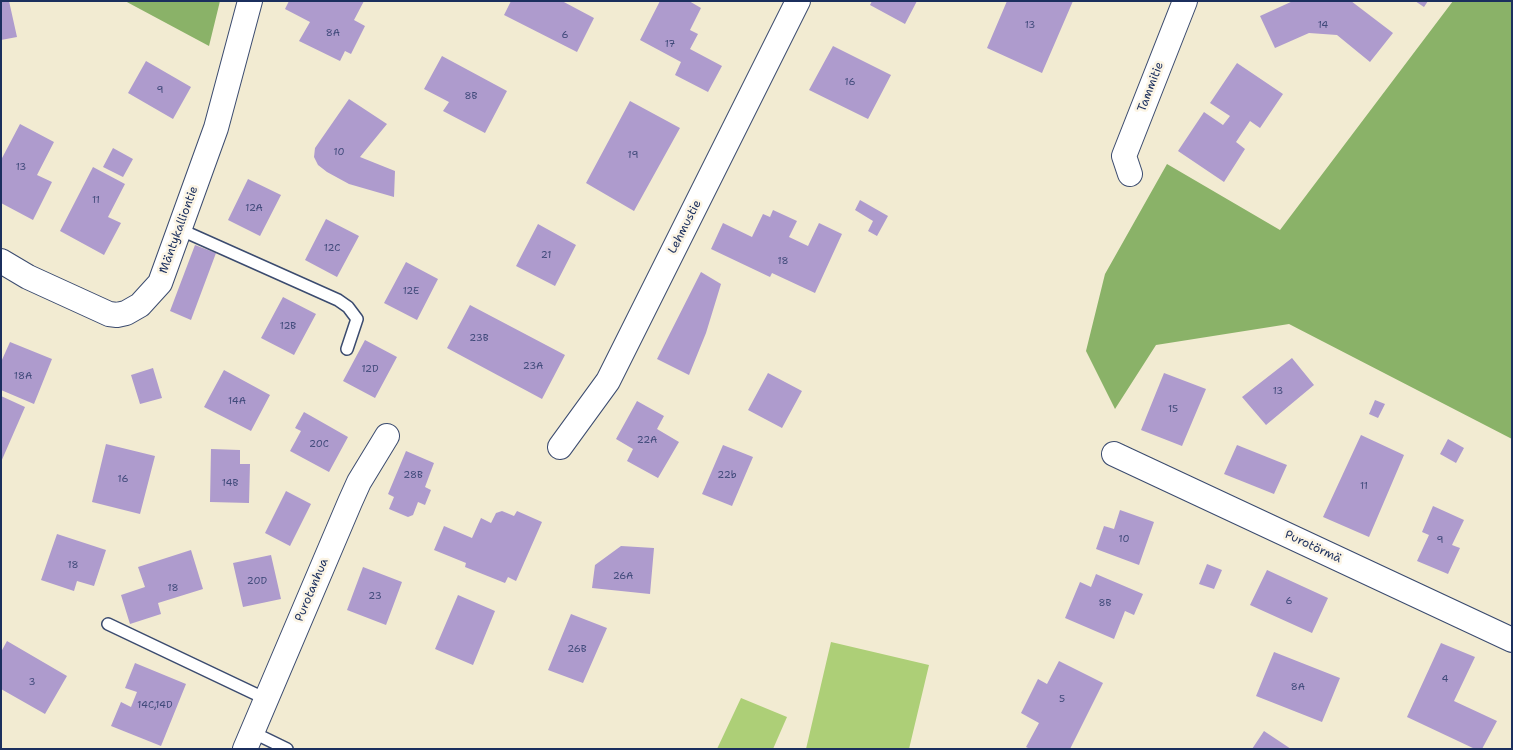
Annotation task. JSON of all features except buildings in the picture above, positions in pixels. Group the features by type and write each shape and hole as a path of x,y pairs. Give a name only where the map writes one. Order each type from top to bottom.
{"street":[{"name":"Mäntykalliontie","path":"1,261 28,277 91,307 116,315 140,306 160,283 222,114 250,1"},
{"name":"Lehmustie","path":"560,447 608,381 798,1"},
{"name":"Tammitie","path":"1130,174 1124,156 1185,1"},
{"name":"Purotanhua","path":"249,741 353,495 387,436"},
{"name":"Purotörmä","path":"1114,454 1512,640"}],"lane":[{"path":"179,229 338,300 348,307 356,319 347,349"},
{"path":"108,624 266,699"},
{"path":"249,741 287,749"}],"green space":[{"path":"125,1 220,1 209,46"},
{"path":"1453,1 1512,1 1512,439 1289,324 1156,345 1115,409 1086,351 1105,274 1167,164 1280,230"},
{"path":"831,642 929,665 909,749 806,749"},
{"path":"741,698 787,717 773,749 717,749"}]}
